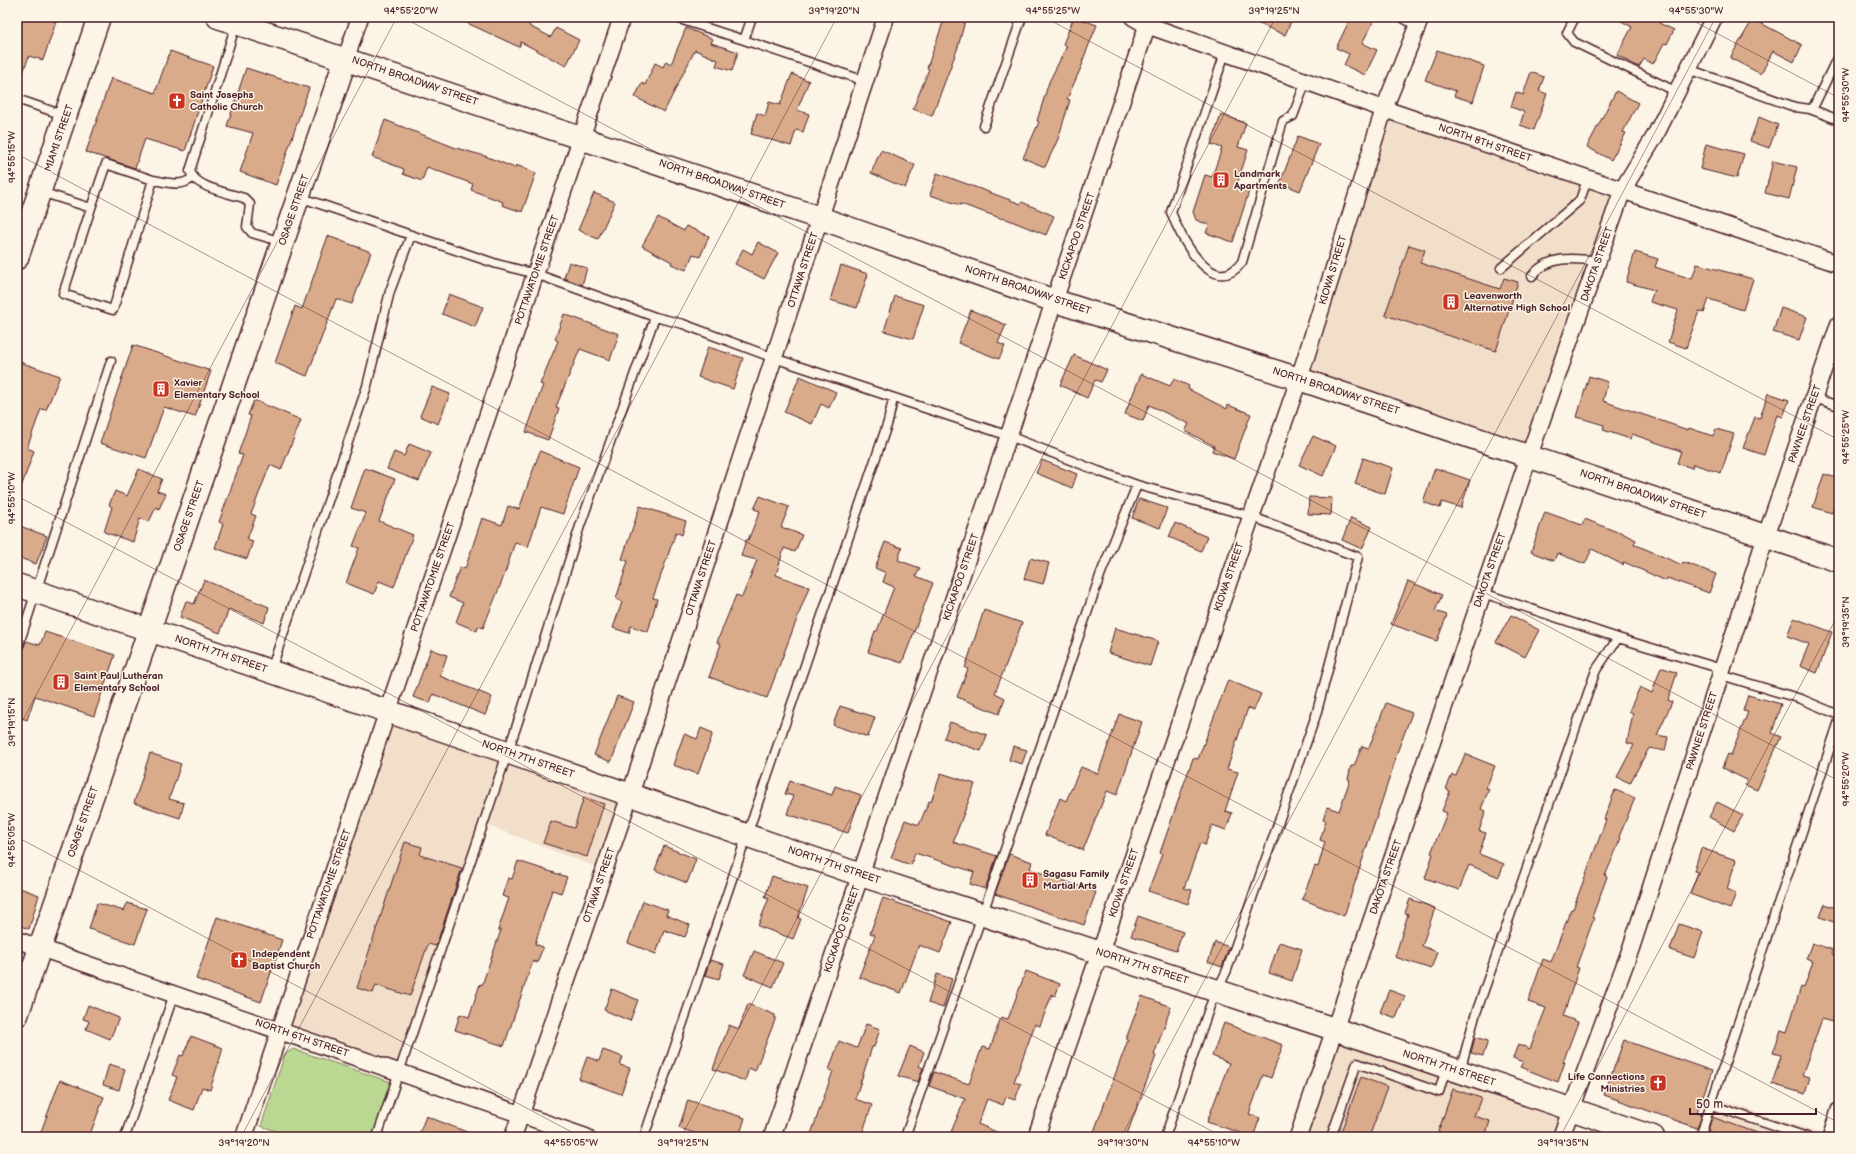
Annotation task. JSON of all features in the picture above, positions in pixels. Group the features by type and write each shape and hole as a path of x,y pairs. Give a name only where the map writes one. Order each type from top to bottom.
{"street":[{"name":"MIAMI STREET","path":"17,258 100,17"},
{"name":"OSAGE STREET","path":"17,1015 360,17"},
{"name":"POTTAWATOMIE STREET","path":"244,1137 622,17"},
{"name":"OTTAWA STREET","path":"513,1137 630,795 886,17"},
{"name":"NORTH 8TH STREET","path":"1133,17 1149,21 1225,53 1384,109 1588,177 1839,264"},
{"name":"DAKOTA STREET","path":"1298,1137 1529,456 1623,189 1655,136 1714,17"},
{"name":"NORTH BROADWAY STREET","path":"227,20 346,58 820,218 1055,300 1299,379 1839,561"},
{"name":"KICKAPOO STREET","path":"772,1137 1149,21"},
{"name":"KIOWA STREET","path":"1036,1137 1250,516 1299,379 1384,109 1419,21"},
{"name":"PAWNEE STREET","path":"1560,1137 1631,948 1766,536 1839,324"},
{"name":"NORTH 7TH STREET","path":"27,589 150,629 861,875 1334,1029 1570,1108 1606,1128 1653,1137"},
{"name":"NORTH 6TH STREET","path":"17,940 280,1030 520,1116 586,1137"},
{"path":"1830,1137 1839,1111"}],"lane":[{"path":"673,17 865,81"},
{"path":"744,40 752,17"},
{"path":"984,126 1022,17"},
{"path":"1401,17 1419,21"},
{"path":"1575,17 1567,33 1574,42 1677,92"},
{"path":"227,20 190,171 192,178 200,184 244,198 250,204 247,227 252,233 283,242"},
{"path":"1225,53 1170,212 1175,225 1200,265 1211,272 1221,275 1235,271 1242,262 1283,121 1293,116 1306,81"},
{"path":"1812,110 1839,54"},
{"path":"1688,70 1795,107 1812,110 1839,120"},
{"path":"17,99 66,116"},
{"path":"153,180 113,310 63,294 106,164 153,180 180,184 187,183 192,178"},
{"path":"1501,268 1580,200 1588,177"},
{"path":"40,192 91,208"},
{"path":"299,196 497,264 536,274 655,317 683,324 774,358 863,386 893,399 1009,436 1137,485 1250,516 1358,557 1316,715 1230,963 1210,1006 1165,1137"},
{"path":"271,671 367,386 390,291 411,235"},
{"path":"1532,276 1538,268 1551,261 1573,258 1598,261"},
{"path":"378,1137 507,752 580,526 655,317"},
{"path":"17,650 27,589 111,361"},
{"path":"1814,398 1839,406"},
{"path":"644,1137 888,422 893,399"},
{"path":"905,1137 984,915 1004,849 1068,672 1101,573 1137,485"},
{"path":"1483,593 1801,699 1839,715"},
{"path":"1331,1137 1357,1063 1438,1092 1453,1069 1478,1009 1590,685 1596,670 1618,638"},
{"path":"1700,1137 1839,721"},
{"path":"125,1137 174,994"},
{"path":"1711,1105 1807,1137"}],"shaded area":[{"path":"1384,109 1623,189 1529,456 1299,379"},
{"path":"388,711 630,795 604,870 489,826 402,1074 280,1030"},
{"path":"1334,1029 1570,1108 1560,1137 1298,1137"},
{"path":"1717,1098 1818,1133 1816,1137 1704,1137"}],"green space":[{"path":"293,1049 391,1082 373,1137 295,1137 261,1126 285,1054"}],"building":[{"path":"23,17 40,17 56,22 43,60 29,56 19,84 17,84 17,35"},
{"path":"454,17 533,17 529,26 551,37 556,28 579,40 566,66 521,42 519,47"},
{"path":"945,17 966,17 958,47 932,116 913,109 929,69 927,68"},
{"path":"1074,17 1097,25 1082,62 1083,63 1067,99 1070,100 1058,139 1045,167 1023,158 1039,122 1037,121 1049,82 1067,46 1063,44"},
{"path":"1243,17 1293,17 1285,35"},
{"path":"1351,17 1376,17 1362,43 1377,50 1365,75 1344,65 1349,54 1336,48"},
{"path":"1614,17 1662,17 1659,23 1674,30 1667,44 1664,43 1653,64 1644,59 1639,67 1617,55 1632,27"},
{"path":"1753,19 1802,45 1794,62 1773,51 1761,74 1730,58"},
{"path":"686,28 713,39 711,43 738,52 732,71 716,66 718,60 695,50 664,112 635,97 642,83 645,85 655,63 663,67 666,61 671,64"},
{"path":"1437,50 1484,66 1473,102 1454,96 1456,91 1425,80"},
{"path":"170,51 213,66 185,151 145,139 135,168 86,152 111,78 155,93"},
{"path":"246,68 309,88 276,185 240,172 253,133 227,126"},
{"path":"1531,72 1544,77 1539,91 1547,94 1534,130 1520,125 1524,112 1511,107 1516,92 1523,95"},
{"path":"792,74 809,81 797,110 809,114 803,132 796,130 791,146 751,134 757,113 765,116 769,102 780,105"},
{"path":"1616,91 1638,103 1623,132 1626,133 1611,160 1587,147"},
{"name":"Landmark Apartments","path":"1221,115 1246,123 1238,147 1248,150 1237,184 1250,188 1233,242 1206,233 1209,225 1196,220 1193,212 1205,175 1212,177 1222,148 1211,144"},
{"path":"1759,117 1778,125 1769,148 1750,141"},
{"path":"385,120 456,148 485,156 515,168 516,165 536,173 522,212 502,205 503,202 471,190 473,184 427,167 422,181 403,174 404,169 372,157"},
{"path":"1298,136 1319,144 1300,191 1280,183"},
{"path":"1706,144 1744,154 1737,178 1700,169"},
{"path":"881,150 915,165 905,188 871,173"},
{"path":"1773,161 1797,167 1789,199 1765,193"},
{"path":"937,173 1021,204 1022,202 1054,216 1046,235 1004,218 1003,219 930,195"},
{"path":"594,193 615,202 598,239 578,230"},
{"path":"658,217 684,231 686,226 709,236 700,257 693,254 686,270 671,264 672,262 642,246"},
{"path":"328,236 371,252 352,304 336,299 307,376 275,363 295,306 302,309"},
{"path":"758,242 778,253 764,279 735,264 743,249 752,254"},
{"name":"Leavenworth Alternative High School","path":"1409,245 1425,250 1420,263 1500,289 1504,278 1518,282 1496,351 1385,315"},
{"path":"1635,252 1658,259 1655,267 1692,279 1697,264 1753,279 1743,310 1709,299 1704,313 1699,311 1686,348 1668,342 1678,310 1650,302 1654,290 1626,282"},
{"path":"569,262 587,268 582,285 564,278"},
{"path":"841,265 868,274 857,308 830,300"},
{"path":"449,294 483,307 475,327 442,314"},
{"path":"895,296 924,305 913,339 884,331"},
{"path":"1781,308 1807,317 1799,340 1773,332"},
{"path":"971,310 1006,325 998,343 1005,346 999,359 958,343"},
{"path":"564,314 619,334 610,360 580,349 556,407 559,408 548,440 526,432 543,385 540,384 558,341 555,339"},
{"name":"Xavier Elementary School","path":"133,345 211,371 195,417 164,407 146,458 100,443"},
{"path":"708,347 743,358 733,389 698,377"},
{"path":"1074,355 1107,370 1101,382 1095,380 1087,398 1060,385"},
{"path":"17,361 60,376 46,410 41,409 27,448 34,451 19,493 17,493"},
{"path":"1141,374 1170,386 1174,379 1189,386 1188,389 1227,409 1228,405 1251,414 1234,459 1212,451 1214,446 1185,431 1189,424 1149,405 1143,421 1125,414"},
{"path":"800,376 836,392 829,408 821,404 812,424 784,412"},
{"path":"1589,376 1608,382 1603,401 1688,430 1689,428 1713,436 1716,429 1734,434 1721,473 1693,464 1692,468 1677,463 1681,451 1632,434 1630,439 1603,430 1604,425 1577,417"},
{"path":"432,387 450,394 438,424 420,416"},
{"path":"1768,393 1789,400 1783,417 1777,415 1764,455 1743,448 1755,417 1760,418"},
{"path":"254,400 301,420 281,470 270,465 251,514 256,516 247,539 253,541 247,559 215,548 223,524 219,522 243,455 238,454 251,416 248,415"},
{"path":"1313,436 1336,446 1323,476 1299,465"},
{"path":"409,444 431,453 419,481 387,469 394,452 404,456"},
{"path":"540,451 579,467 563,514 541,507 528,547 515,542 504,576 483,628 478,626 477,631 456,622 463,603 449,597 460,567 465,569 482,518 502,525 508,506 519,509"},
{"path":"1363,458 1393,468 1385,494 1355,484"},
{"path":"1042,460 1077,474 1072,488 1036,473"},
{"path":"365,468 395,479 379,521 413,535 394,587 379,581 374,594 346,583 359,548 353,546 366,513 351,508"},
{"path":"1435,468 1470,480 1461,508 1442,502 1440,508 1423,502"},
{"path":"139,469 162,479 157,491 166,494 159,509 156,507 149,522 140,518 133,542 104,532 112,507 109,505 115,491 127,496"},
{"path":"1824,474 1839,479 1839,493 1832,513 1813,507"},
{"path":"760,496 789,507 781,527 802,535 795,552 784,548 776,575 809,587 767,698 709,677 721,644 717,642 736,595 742,597 757,560 741,556 746,540 748,540 760,511 754,509"},
{"path":"1309,497 1332,498 1331,515 1308,514"},
{"path":"1139,499 1167,508 1160,528 1132,518"},
{"path":"640,506 686,521 682,535 676,532 653,598 657,599 648,632 631,626 629,633 613,628 622,602 616,599 628,561 622,559"},
{"path":"1545,512 1582,525 1585,519 1617,532 1618,531 1636,540 1634,544 1682,565 1683,562 1716,574 1709,593 1667,578 1666,581 1624,562 1623,565 1592,549 1585,564 1557,553 1554,561 1531,552"},
{"path":"1351,518 1372,527 1362,549 1342,540"},
{"path":"1175,523 1207,537 1201,551 1169,537"},
{"path":"17,525 47,536 36,564 17,557"},
{"path":"885,542 902,548 898,560 920,568 916,576 933,583 902,663 868,652 875,631 877,631 894,587 883,582 886,573 875,568"},
{"path":"1030,558 1049,563 1043,584 1024,579"},
{"path":"204,580 269,607 264,623 229,609 220,633 180,617 186,601 194,604"},
{"path":"1408,581 1442,595 1435,611 1447,615 1437,641 1391,624"},
{"path":"984,610 1022,623 995,693 1005,698 999,714 957,697 968,669 965,668"},
{"path":"1511,615 1539,630 1525,657 1496,642"},
{"path":"1794,618 1832,632 1817,673 1800,666 1809,644 1787,636"},
{"path":"1115,628 1158,641 1150,666 1108,653"},
{"name":"Saint Paul Lutheran Elementary School","path":"45,632 115,655 94,716 35,696 27,720 17,716 17,668 26,641 40,645"},
{"path":"431,649 447,655 440,676 492,697 485,715 433,694 430,703 413,697"},
{"path":"1661,667 1677,673 1668,700 1672,702 1657,735 1668,737 1665,751 1649,748 1630,783 1617,777 1634,745 1627,743 1633,713 1629,711 1640,687 1652,693"},
{"path":"1228,680 1261,694 1254,710 1248,708 1227,769 1238,772 1225,811 1232,813 1226,830 1212,825 1205,845 1200,843 1184,888 1192,890 1188,904 1148,891 1162,854 1160,853 1193,758 1198,759"},
{"path":"1748,695 1781,704 1772,733 1781,737 1757,790 1745,785 1747,780 1722,768 1728,754 1731,755 1748,712 1743,711"},
{"path":"617,696 634,702 611,762 594,755"},
{"path":"1386,703 1412,713 1395,758 1344,916 1302,899 1315,866 1318,867 1325,842 1320,840 1326,821 1323,820 1327,807 1339,811 1350,780 1348,779 1351,766 1354,766 1362,746 1369,748"},
{"path":"840,706 875,717 868,737 833,725"},
{"path":"1119,714 1142,722 1117,795 1107,791 1083,850 1045,835 1060,798 1066,801 1081,767 1098,774"},
{"path":"950,722 987,735 981,751 944,738"},
{"path":"701,728 713,733 698,774 673,765 684,734 697,739"},
{"path":"1013,746 1027,750 1022,764 1009,760"},
{"path":"150,753 181,764 169,799 184,803 180,818 134,803"},
{"path":"1465,754 1495,766 1486,788 1489,789 1481,809 1486,811 1479,831 1486,833 1479,854 1504,864 1499,877 1469,865 1459,890 1425,878 1433,854 1431,853 1447,813 1442,811 1450,791 1446,789 1452,775 1456,776"},
{"path":"941,773 975,784 953,842 997,856 985,889 970,884 974,872 915,853 911,865 891,858 905,820 919,825 929,801 931,802"},
{"path":"790,781 832,795 835,786 861,795 848,833 787,814 793,796 785,794"},
{"path":"1615,790 1635,798 1619,837 1621,838 1605,876 1607,877 1592,917 1594,918 1576,967 1579,968 1563,1016 1578,1022 1563,1062 1565,1062 1558,1082 1520,1067 1523,1062 1513,1058 1518,1044 1530,1049 1546,1008 1528,1002 1543,959 1551,962 1571,909 1573,909 1606,820 1604,819"},
{"path":"584,797 604,804 587,857 543,843 551,821 574,828"},
{"path":"1717,802 1743,815 1734,831 1709,817"},
{"path":"405,842 422,847 420,855 462,868 436,946 428,944 410,996 376,985 373,993 357,988"},
{"path":"664,846 696,859 687,883 655,870"},
{"path":"1701,848 1736,860 1727,889 1736,893 1730,909 1690,894 1698,872 1694,871"},
{"name":"Sagasu Family Martial Arts","path":"1009,854 1032,862 1030,869 1096,892 1084,925 995,894"},
{"path":"518,861 567,877 561,893 552,890 535,944 543,947 537,963 533,961 504,1046 455,1030 460,1014 469,1017 480,984 482,985 501,930 498,930 509,898 502,896 508,878 512,879"},
{"path":"772,876 808,888 798,918 801,919 793,939 758,926 769,898 765,897"},
{"path":"17,887 39,895 29,929 17,925"},
{"path":"883,898 952,922 940,953 919,945 901,993 859,977 875,935 870,933"},
{"path":"1410,899 1435,908 1422,946 1437,952 1431,969 1395,957 1408,914 1405,913"},
{"path":"643,901 668,910 666,915 690,925 685,937 664,930 656,954 628,943"},
{"path":"97,903 124,911 127,903 147,909 135,944 89,929"},
{"path":"1825,904 1839,909 1839,924 1820,917"},
{"path":"1138,916 1183,932 1176,951 1131,936"},
{"name":"Independent Baptist Church","path":"217,917 282,940 261,1002 196,979"},
{"path":"1679,924 1703,932 1694,958 1670,950"},
{"path":"1215,942 1229,947 1222,967 1208,962"},
{"path":"1279,942 1302,949 1292,981 1269,973"},
{"path":"1812,943 1833,950 1832,954 1839,956 1839,1000 1832,1022 1822,1019 1802,1075 1810,1077 1805,1094 1772,1084 1781,1055 1773,1053 1781,1030 1787,1032 1801,987 1804,988 1813,962 1806,959"},
{"path":"754,951 783,963 773,987 744,975"},
{"path":"710,960 724,964 719,979 705,975"},
{"path":"1026,971 1060,984 1055,996 1052,994 1040,1026 1035,1024 1014,1082 1021,1084 1015,1100 1006,1097 1003,1105 987,1099 978,1124 1008,1137 963,1137 951,1132 965,1099 929,1086 934,1072 969,1084 982,1047 990,1049 1001,1017 1008,1019"},
{"path":"937,974 952,979 943,1008 928,1003"},
{"path":"612,989 638,1000 630,1021 604,1010"},
{"path":"1389,990 1405,996 1396,1018 1380,1012"},
{"path":"1142,996 1171,1007 1154,1055 1156,1056 1126,1137 1092,1137 1128,1040 1126,1039"},
{"path":"748,1004 775,1015 775,1020 755,1071 749,1068 745,1081 713,1069 729,1025 739,1029"},
{"path":"88,1005 119,1018 110,1039 86,1029 89,1021 83,1019"},
{"path":"1224,1023 1283,1045 1271,1078 1263,1075 1249,1114 1260,1118 1253,1137 1207,1122 1229,1063 1212,1056"},
{"path":"866,1024 880,1029 874,1047 872,1047 855,1099 872,1105 861,1137 852,1137 835,1131 833,1137 810,1137 833,1071 829,1070 839,1041 857,1048"},
{"path":"191,1036 223,1048 210,1090 202,1087 194,1110 168,1100 177,1077 172,1075 180,1055 183,1056"},
{"path":"1475,1037 1488,1041 1483,1056 1471,1053"},
{"name":"Life Connections Ministries","path":"1624,1040 1712,1071 1697,1112 1702,1114 1697,1128 1604,1095"},
{"path":"910,1046 924,1052 919,1066 923,1068 918,1082 898,1076"},
{"path":"603,1050 623,1057 620,1065 630,1068 621,1094 579,1079 587,1057 599,1061"},
{"path":"109,1064 125,1069 119,1090 103,1085"},
{"path":"1361,1077 1388,1087 1369,1137 1339,1137"},
{"path":"60,1080 104,1097 89,1137 39,1137"},
{"path":"1453,1089 1481,1098 1474,1116 1490,1121 1485,1137 1453,1137 1438,1132"},
{"path":"688,1100 745,1118 739,1137 707,1137 679,1128"},
{"path":"426,1116 477,1136 477,1137 418,1137"},
{"path":"1712,1117 1763,1135 1763,1137 1723,1137 1715,1134 1708,1131"}],"place":[{"name":"Saint Josephs Catholic Church","path":"177,101"},
{"name":"Landmark Apartments","path":"1221,180"},
{"name":"Leavenworth Alternative High School","path":"1451,302"},
{"name":"Xavier Elementary School","path":"161,389"},
{"name":"Saint Paul Lutheran Elementary School","path":"61,682"},
{"name":"Sagasu Family Martial Arts","path":"1030,880"},
{"name":"Independent Baptist Church","path":"239,960"},
{"name":"Life Connections Ministries","path":"1658,1083"}]}
